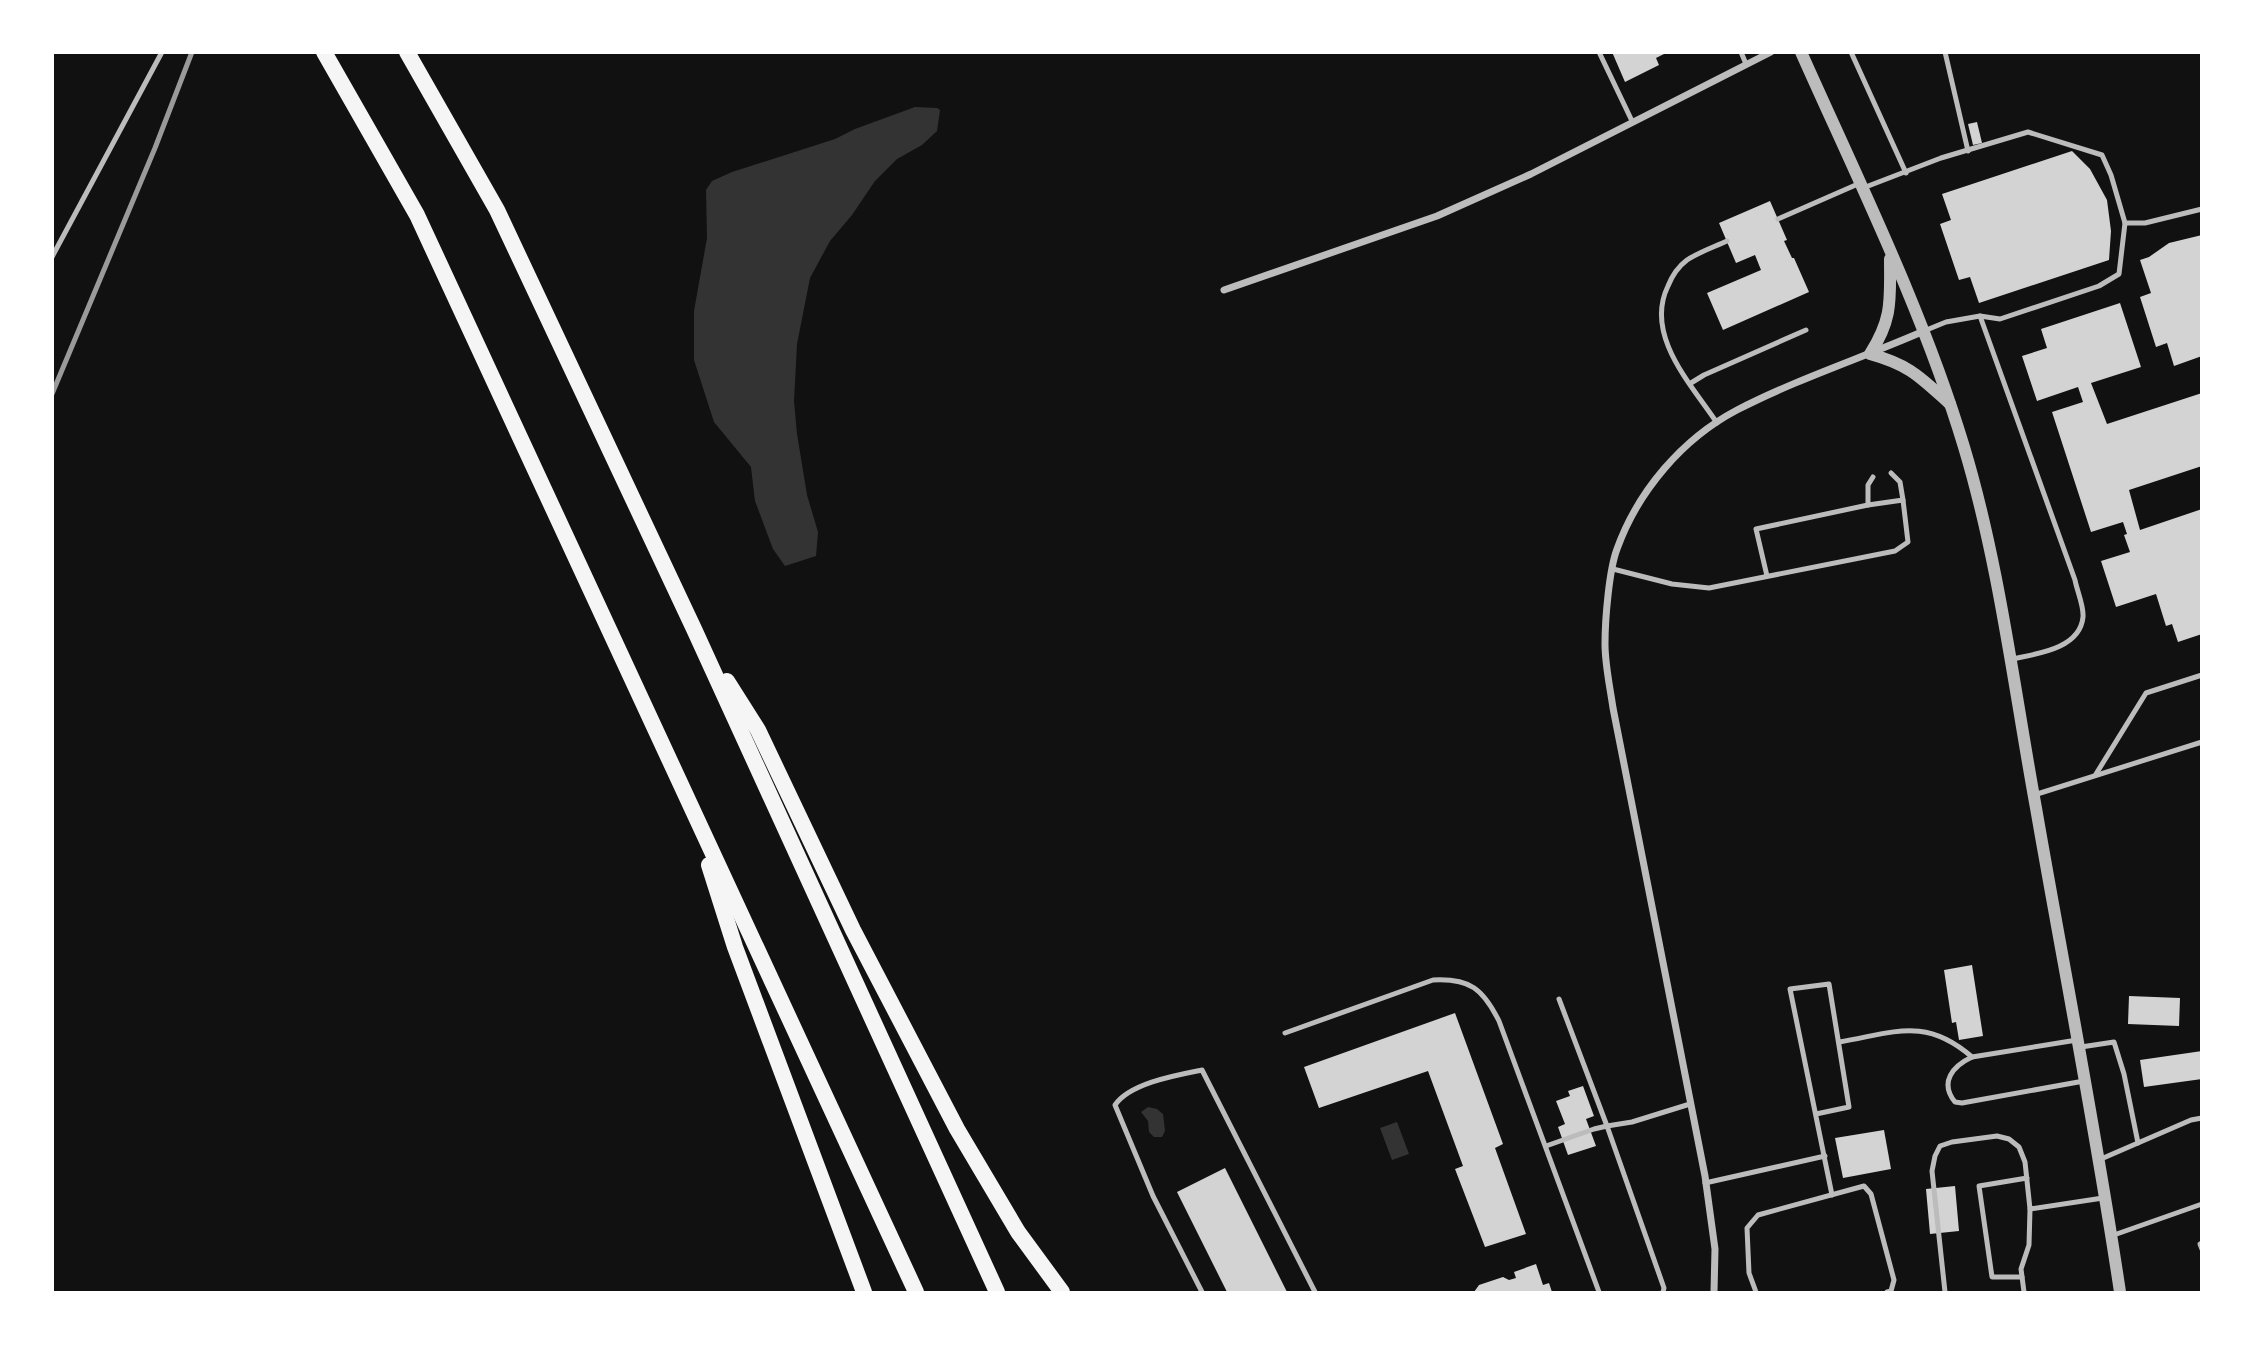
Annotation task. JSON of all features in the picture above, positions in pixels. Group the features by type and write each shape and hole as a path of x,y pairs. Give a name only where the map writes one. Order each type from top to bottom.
{"highway":[{"path":"324,52 417,215 916,1293"},
{"path":"407,52 497,210 694,629 997,1293"},
{"path":"694,629 758,730 853,930 957,1129 1018,1232 1062,1293"},
{"path":"689,802 735,947 864,1293"}],"street":[{"path":"1224,290 1437,216 1531,174 1771,52"},
{"path":"1801,52 1924,331 1950,404 1986,531 2120,1293"},
{"path":"1870,354 1881,336 1890,310 1890,252"},
{"path":"1714,1293 1715,1248 1705,1183 1613,708 1605,646 1616,550 1639,502 1681,450 1717,423 1736,411 1924,331"},
{"path":"1870,354 1899,362 1950,404"}],"lane":[{"path":"52,257 162,52"},
{"path":"1599,52 1632,121"},
{"path":"1741,52 1746,64"},
{"path":"1850,52 1906,173"},
{"path":"1945,52 1968,152"},
{"path":"1778,219 1941,158 2028,132 2102,155 2111,175 2124,223 2119,274 2099,286 2000,319 1980,317 1946,323 1924,331"},
{"path":"2124,223 2145,223 2202,209"},
{"path":"1717,423 1664,338 1661,319 1663,297 1673,276 1686,261 1727,241"},
{"path":"1980,317 2075,580 2083,617 2078,632 2063,645 2009,660"},
{"path":"1690,383 1806,330"},
{"path":"1613,569 1672,584 1709,588 1902,547 1908,542 1903,500 1900,482 1891,474"},
{"path":"1868,505 1868,485 1873,477"},
{"path":"1767,576 1756,529 1903,500"},
{"path":"2096,774 2146,693 2202,675"},
{"path":"2033,795 2202,742"},
{"path":"1284,1033 1433,980 1454,979 1469,983 1492,1007 1499,1021 1599,1293"},
{"path":"1816,1114 1849,1107 1829,984 1790,989 1832,1195"},
{"path":"1559,999 1607,1126 1664,1288 1663,1293"},
{"path":"1839,1042 1917,1029 1934,1032 1972,1056"},
{"path":"2084,1081 1962,1103 1955,1102 1950,1096 1947,1084 1951,1072 1959,1063 1972,1056 2114,1042 2124,1074 2138,1143"},
{"path":"1202,1293 1153,1196 1115,1105 1119,1099 1159,1078 1202,1070 1315,1293"},
{"path":"1546,1146 1594,1129 1632,1122 1690,1104"},
{"path":"2098,1161 2191,1120 2202,1118"},
{"path":"1945,1293 1932,1171 1935,1156 1940,1146 1952,1142 1997,1136 2009,1139 2019,1147 2025,1162 2030,1209 2029,1245 2021,1269 2024,1293"},
{"path":"1705,1183 1825,1156"},
{"path":"2022,1277 1992,1277 1979,1186 2027,1178"},
{"path":"1756,1293 1749,1273 1747,1228 1758,1215 1864,1186 1871,1194 1894,1280 1891,1291 1887,1293"},
{"path":"2030,1209 2104,1198"},
{"path":"2111,1237 2202,1204"},
{"path":"2202,1243 2202,1250"}],"shaded area":[{"path":"915,107 940,110 937,131 922,145 897,159 875,181 830,241 810,278 797,344 794,401 807,495 818,532 816,556 785,566 773,549 755,501 751,467 714,422 694,360 694,311 707,238 706,190 712,181 732,172 835,139"},
{"path":"1148,1107 1163,1114 1165,1131 1162,1137 1154,1137 1149,1132 1148,1121 1141,1112"},
{"path":"1397,1122 1409,1154 1392,1160 1380,1128"}],"building":[{"path":"1612,52 1668,52 1656,58 1659,65 1625,82"},
{"path":"1977,122 1982,143 1973,145 1968,124"},
{"path":"2072,151 2090,169 2107,200 2111,231 2109,260 1979,303 1970,277 1959,280 1940,224 1951,220 1942,194"},
{"path":"1770,201 1787,240 1784,241 1809,292 1723,330 1707,293 1761,270 1755,255 1736,263 1719,223"},
{"path":"2202,235 2202,356 2174,366 2167,343 2156,347 2140,297 2151,293 2140,260 2169,243"},
{"path":"2120,303 2141,367 2091,383 2107,424 2202,393 2202,466 2129,490 2140,530 2202,509 2202,634 2178,642 2172,624 2166,626 2156,594 2116,607 2101,561 2130,552 2124,535 2127,534 2123,522 2091,532 2052,412 2083,402 2078,387 2037,401 2022,356 2047,348 2041,329"},
{"path":"1972,965 1983,1036 1959,1040 1956,1022 1952,1023 1944,970"},
{"path":"2129,996 2180,998 2179,1026 2128,1024"},
{"path":"1455,1013 1503,1144 1495,1148 1526,1234 1485,1247 1455,1169 1463,1166 1428,1071 1319,1108 1304,1067"},
{"path":"2202,1051 2202,1079 2144,1087 2140,1060"},
{"path":"1583,1086 1594,1116 1586,1119 1596,1146 1568,1155 1558,1127 1565,1124 1556,1101 1570,1096 1568,1091"},
{"path":"1884,1130 1891,1169 1843,1178 1835,1138"},
{"path":"1225,1168 1287,1292 1227,1292 1177,1192"},
{"path":"1955,1186 1959,1231 1930,1234 1926,1189"},
{"path":"1536,1264 1543,1285 1549,1283 1552,1292 1474,1292 1479,1285 1503,1277 1509,1280 1516,1278 1514,1272"}],"railway":[{"path":"52,394 155,148 192,52"}]}
